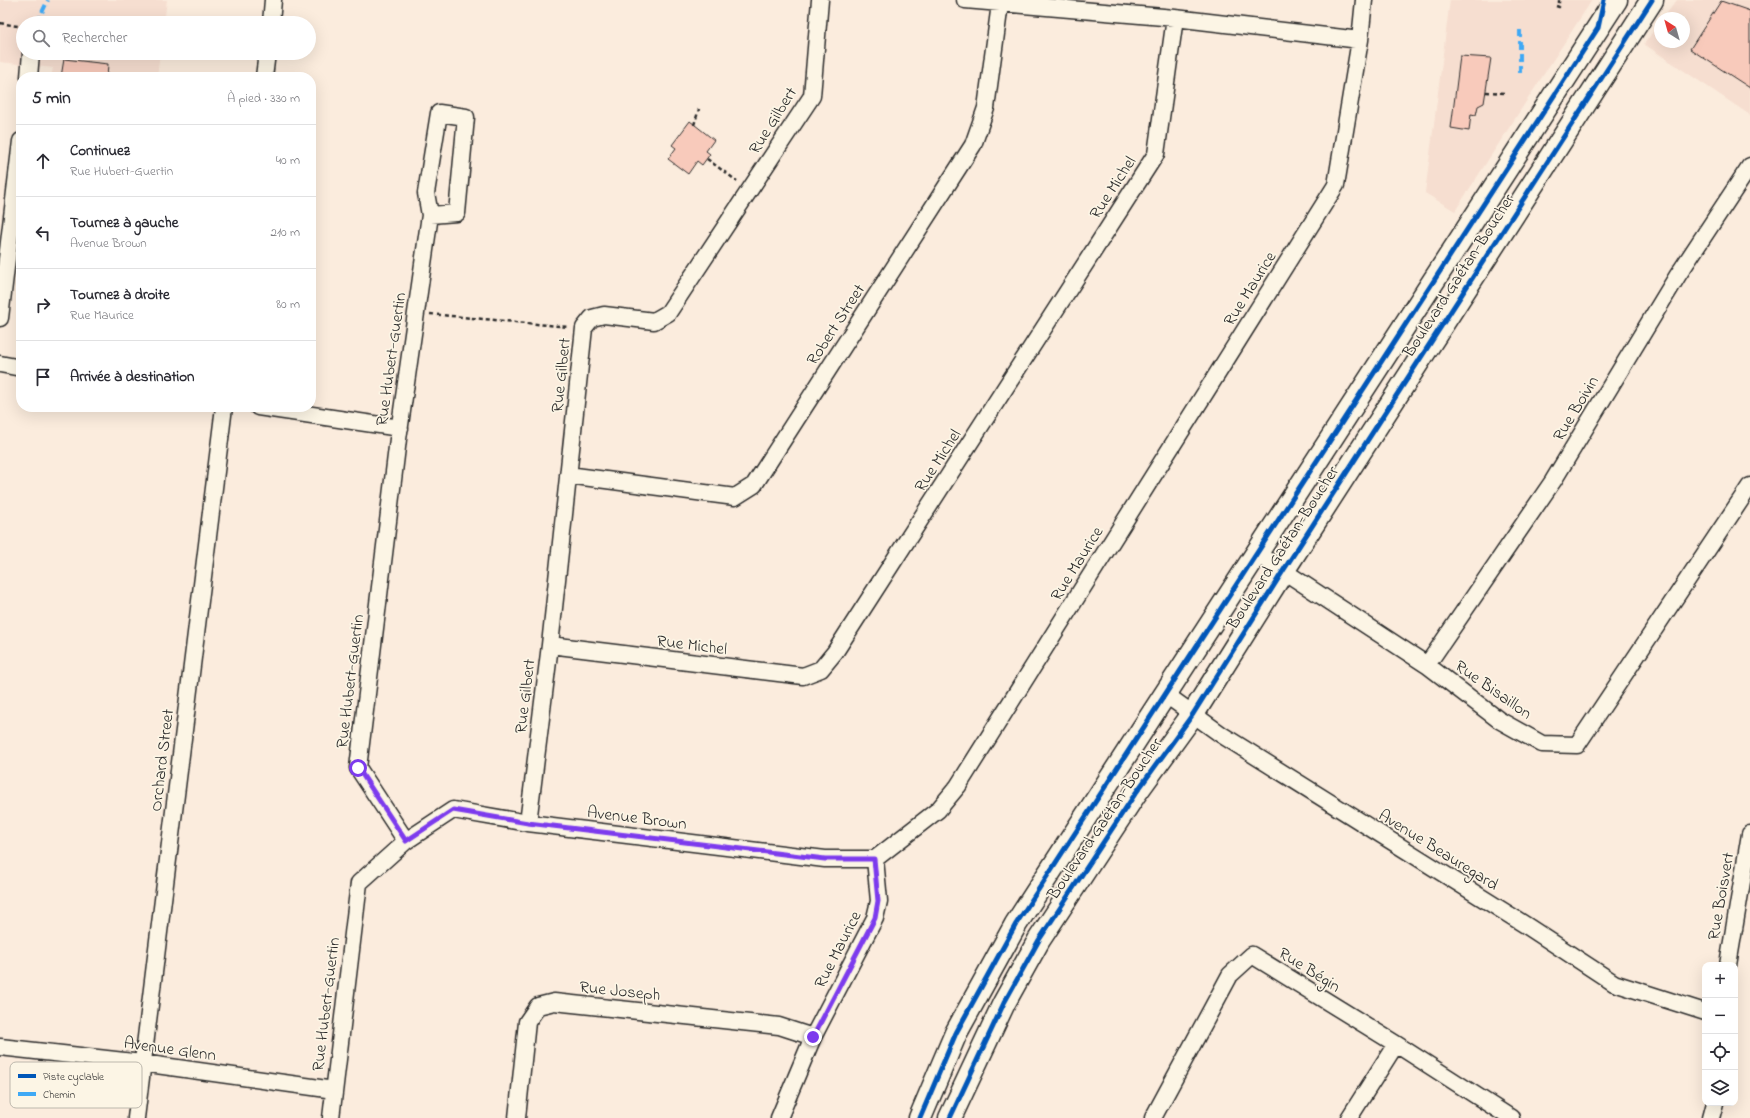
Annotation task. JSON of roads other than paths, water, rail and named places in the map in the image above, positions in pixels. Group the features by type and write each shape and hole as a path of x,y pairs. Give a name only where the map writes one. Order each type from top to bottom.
{"main road":[{"name":"Boulevard Gaétan-Boucher","path":"920,1118 956,1033 1016,924 1616,0"},
{"name":"Boulevard Gaétan-Boucher","path":"950,1118 1004,1003 1039,940 1135,794 1193,714 1283,570 1652,0"},
{"path":"1490,194 1516,211"}],"street":[{"path":"272,16 274,0"},
{"name":"Rue Gilbert","path":"528,823 550,645 584,328 592,318 604,315 654,321 668,314 812,96 820,0"},
{"path":"965,0 1175,18 1360,40"},
{"name":"Rue Maurice","path":"779,1118 813,1037 875,918 878,901 874,859 938,810 958,786 1336,185 1360,40 1364,0"},
{"name":"Robert Street","path":"568,475 735,498 754,485 973,145 986,108 1000,4"},
{"name":"Rue Michel","path":"550,645 803,676 821,669 839,646 1156,154 1175,18"},
{"path":"29,72 30,60"},
{"path":"265,72 266,60"},
{"name":"Rue Hubert-Guertin","path":"331,1118 359,882 406,841 358,768 400,428 430,215 426,193 439,113 466,117 457,213 430,215"},
{"name":"Rue Boivin","path":"1427,665 1554,481 1678,275 1750,166"},
{"path":"0,318 16,183"},
{"path":"0,364 16,367"},
{"name":"Orchard Street","path":"142,1063 223,412"},
{"path":"292,412 400,428"},
{"name":"Rue Bisaillon","path":"1256,553 1427,665 1500,720 1542,744 1577,745 1750,486"},
{"name":"Avenue Beauregard","path":"1166,694 1222,735 1527,926 1614,983 1702,1011"},
{"name":"Avenue Brown","path":"406,841 453,810 528,823 825,859 874,859"},
{"name":"Rue Boisvert","path":"1729,962 1750,834"},
{"name":"Rue Bégin","path":"1153,1118 1230,975 1252,955 1396,1044 1511,1118"},
{"name":"Rue Joseph","path":"517,1118 527,1022 538,1006 554,1002 779,1026 813,1037"},
{"path":"1349,1118 1396,1044"},
{"name":"Avenue Glenn","path":"0,1047 133,1062"},
{"name":"Avenue Glenn","path":"142,1063 334,1090"},
{"path":"1711,1118 1714,1106"},
{"name":"Orchard Street","path":"136,1118 137,1108"}]}
